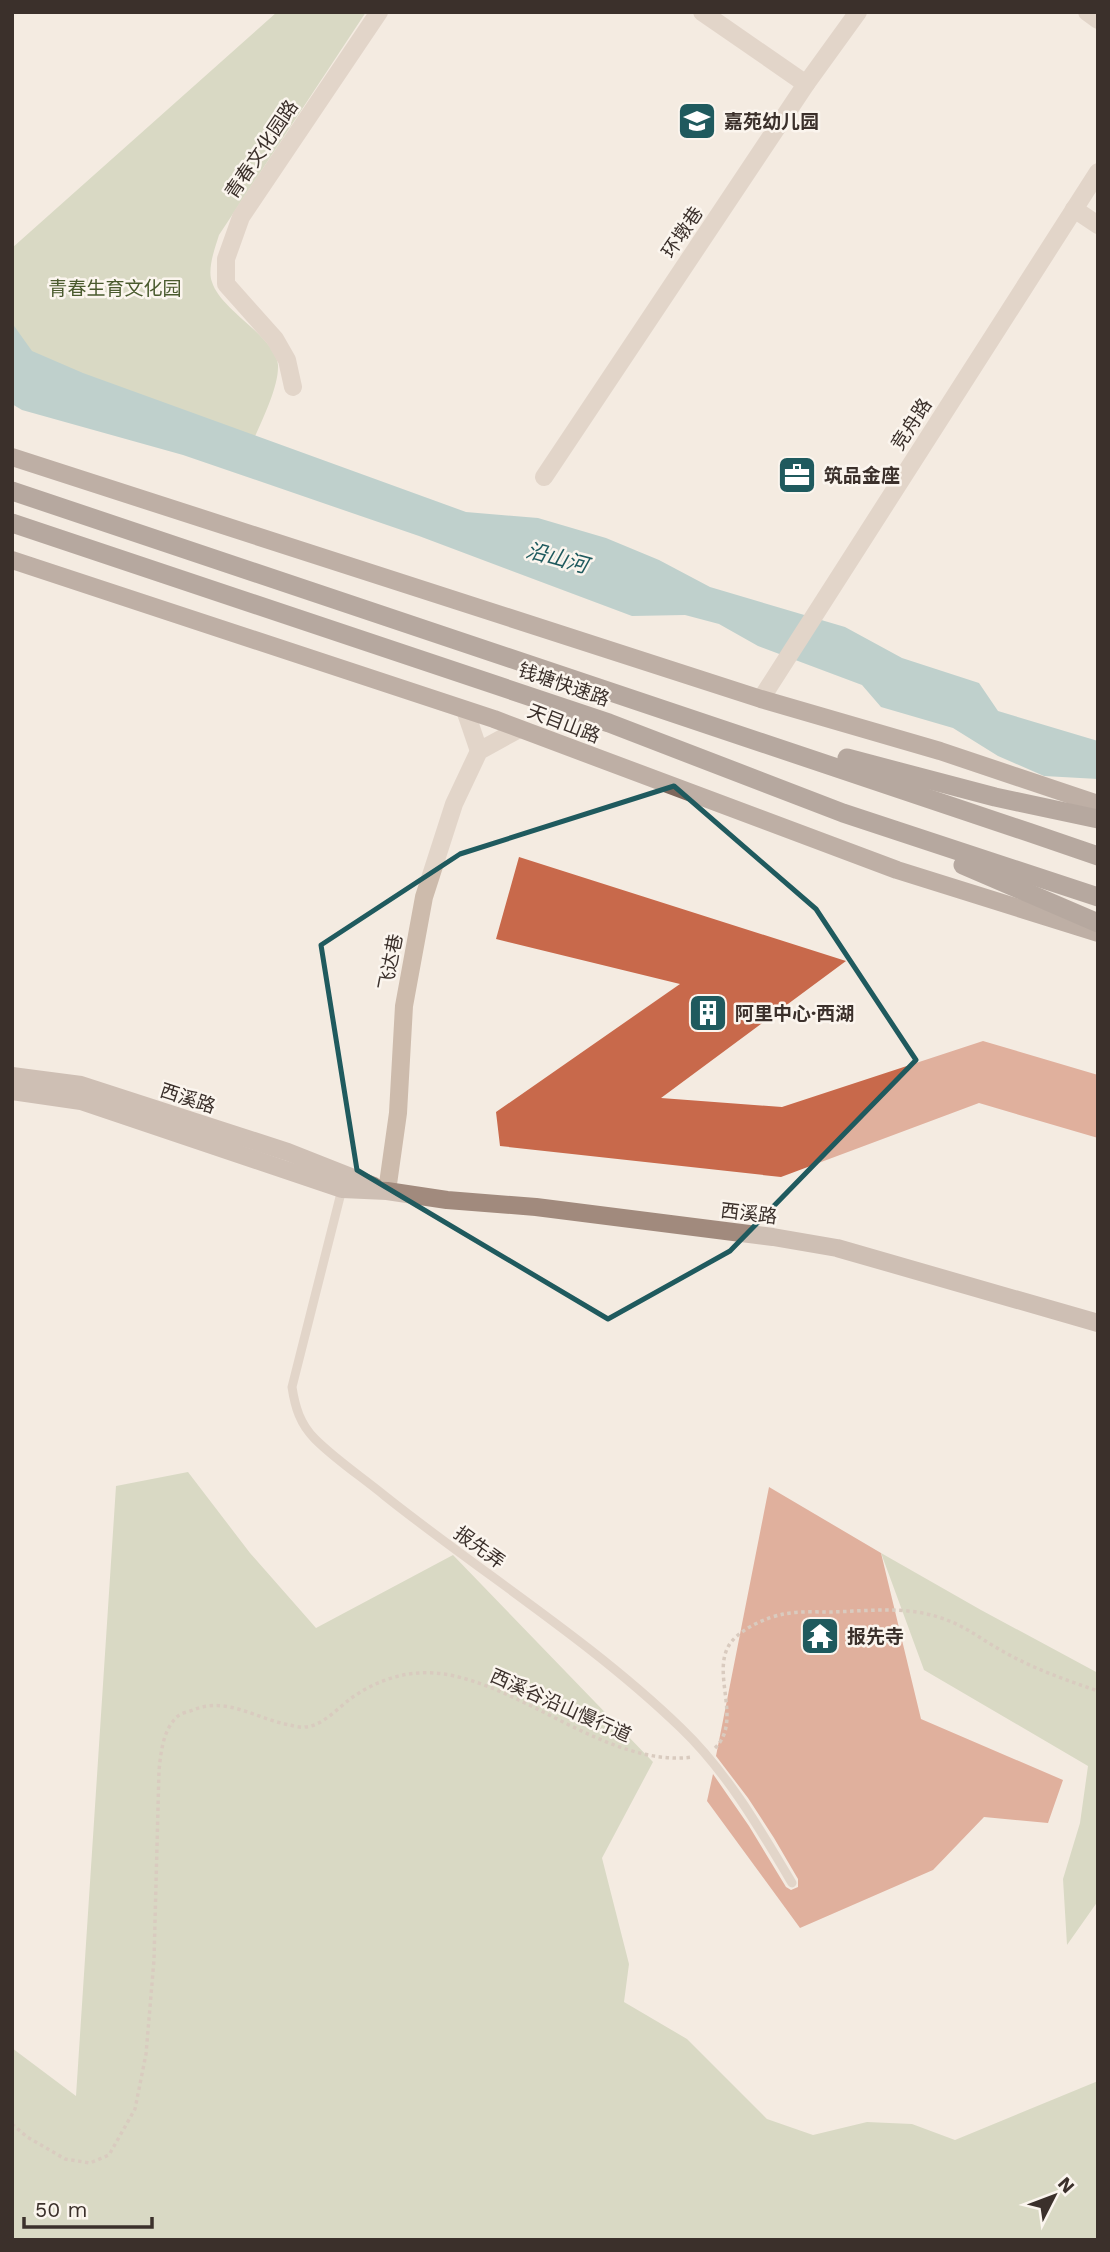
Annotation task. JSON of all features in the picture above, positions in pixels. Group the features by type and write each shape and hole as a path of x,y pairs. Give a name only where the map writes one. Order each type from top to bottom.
{"highway":[{"name":"钱塘快速路","path":"12,491 1098,856"},
{"name":"钱塘快速路","path":"12,523 609,723 843,813 1098,897"},
{"path":"726,729 995,797 1098,819"},
{"path":"843,813 1098,923"}],"main road":[{"path":"12,457 761,699 940,751 1098,804"},
{"name":"天目山路","path":"12,559 465,710 897,870 1098,933"},
{"name":"西溪路","path":"12,1076 81,1085 288,1152 387,1191"},
{"name":"西溪路","path":"12,1091 81,1101 342,1189 387,1191 447,1200 536,1207 774,1237 837,1248 1098,1323"}],"street":[{"name":"青春文化园路","path":"293,387 287,360 275,339 226,284 226,259 241,217 379,12"},
{"path":"702,12 806,84"},
{"name":"环墩巷","path":"544,477 806,84 858,12"},
{"path":"1087,12 1098,20"},
{"name":"竞舟路","path":"761,699 1098,172"},
{"path":"1074,209 1098,225"},
{"path":"465,710 479,751 519,729"},
{"name":"飞达巷","path":"387,1191 398,1114 404,1006 424,897 454,804 479,751"}],"lane":[{"name":"报先弄","path":"342,1189 292,1387 296,1412 314,1438 434,1535 604,1660 681,1728 707,1755 758,1825 792,1883"}],"path":[{"path":"707,1755 723,1740 727,1721 725,1653 733,1640 755,1624 782,1614 885,1610 937,1616 1030,1665 1098,1691"},
{"name":"西溪谷沿山慢行道","path":"12,2124 27,2137 65,2159 90,2163 109,2155 135,2109 146,2054 155,1961 159,1770 163,1739 178,1716 203,1706 232,1706 283,1724 306,1728 328,1717 381,1680 417,1673 444,1674 487,1686 634,1752 674,1760 707,1755"}],"highlighted area":[{"path":"674,786 816,909 916,1060 730,1251 608,1319 357,1170 321,945 460,854"}],"green space":[{"name":"青春生育文化园","path":"277,12 366,12 219,235 214,252 211,277 217,293 268,344 278,365 272,395 251,446 12,349 12,248"},
{"path":"188,1472 250,1553 316,1628 453,1555 653,1762 602,1858 629,1964 624,2002 687,2039 767,2119 813,2135 867,2122 912,2124 955,2140 1098,2081 1098,2240 12,2240 12,2048 76,2096 116,1486"},
{"path":"881,1553 1098,1673 1098,1901 1067,1945 1063,1879 1080,1823 1088,1766 924,1670"}],"water":[{"name":"沿山河","path":"12,323 32,351 83,373 466,512 538,518 606,538 659,560 710,587 845,627 902,658 979,683 998,711 1098,741 1098,779 1044,776 998,756 953,728 881,707 862,685 758,646 719,624 685,615 632,616 419,536 183,455 22,410 12,404"}],"building":[{"name":"阿里中心·西湖","path":"519,857 846,961 661,1098 782,1107 983,1041 1098,1075 1098,1138 979,1103 781,1177 500,1146 496,1112 680,984 496,939"},
{"name":"报先寺","path":"769,1487 881,1553 921,1719 1063,1780 1048,1823 984,1817 933,1870 800,1928 707,1801 713,1774 786,1887 791,1890 798,1887 798,1879 774,1838 716,1756"}],"place":[{"name":"嘉苑幼儿园","path":"697,121"},
{"name":"筑品金座","path":"797,475"},
{"name":"阿里中心·西湖","path":"708,1013"},
{"name":"报先寺","path":"820,1636"}]}
